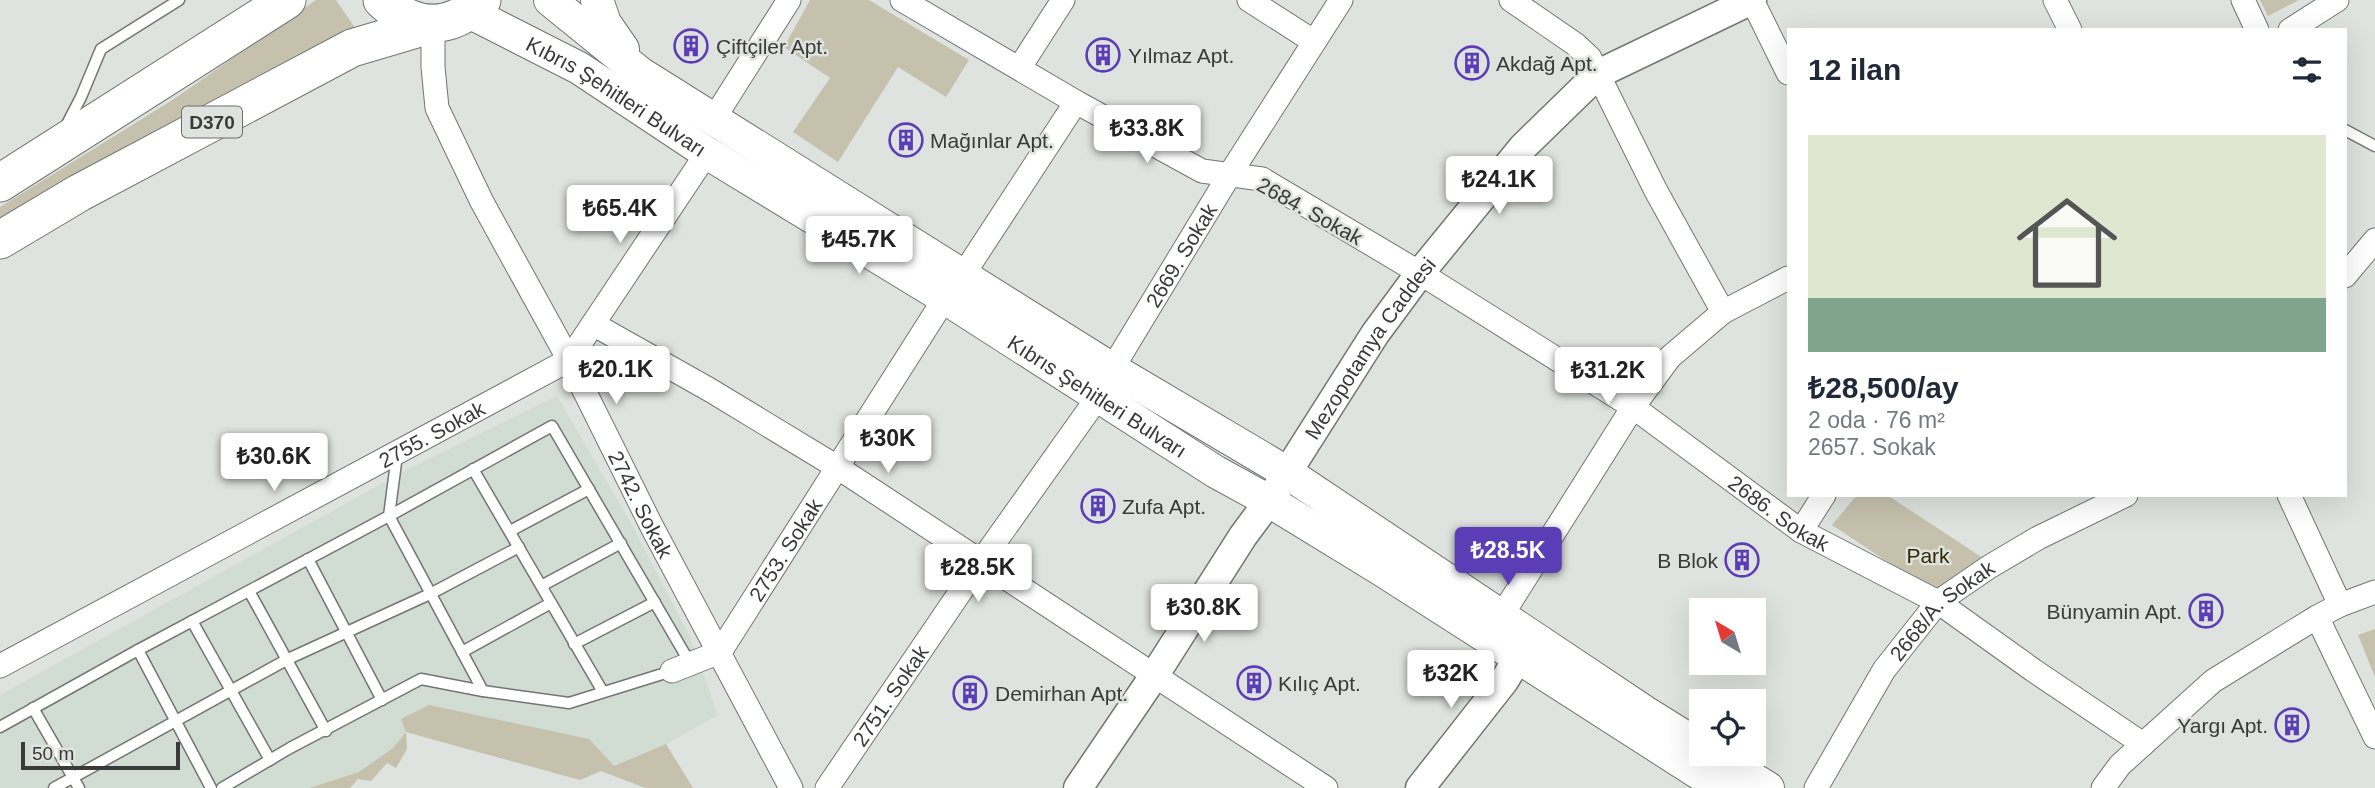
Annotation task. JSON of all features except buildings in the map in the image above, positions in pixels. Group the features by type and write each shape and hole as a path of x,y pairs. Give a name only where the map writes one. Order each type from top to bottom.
{"highway":[{"path":"0,183 287,0"},
{"path":"382,0 396,13 414,21 433,24"},
{"name":"D370","path":"0,240 79,193 352,48 451,21 476,6"}],"main road":[{"name":"Kıbrıs Şehitleri Bulvarı","path":"550,0 640,74 713,120 954,287 1098,397 1216,472 1382,570 1722,788"},
{"path":"597,0 605,23 640,74"},
{"name":"Kıbrıs Şehitleri Bulvarı","path":"476,6 579,68 707,153 1112,369 1286,472 1689,740"},
{"path":"1732,766 1768,788"}],"street":[{"path":"713,120 789,0"},
{"name":"2684. Sokak","path":"902,0 1076,102 1202,171 1262,179 1420,273"},
{"path":"1020,67 1063,0"},
{"path":"1249,0 1313,41"},
{"name":"2669. Sokak","path":"1112,369 1230,174 1341,0"},
{"path":"1511,0 1575,44 1590,58 1656,191 1723,312"},
{"path":"1752,0 1787,71"},
{"name":"Mezopotamya Caddesi","path":"1078,788 1154,676 1243,536 1298,458 1375,334 1420,273 1523,147 1598,74 1752,0"},
{"path":"2055,0 2069,28"},
{"path":"2243,0 2256,28"},
{"path":"2293,28 2337,0"},
{"name":"2742. Sokak","path":"433,24 432,67 437,108 482,202 569,360 652,527 791,788"},
{"name":"2753. Sokak","path":"720,652 837,467 1076,102"},
{"name":"2755. Sokak","path":"0,666 569,360 707,153"},
{"path":"2347,274 2375,240"},
{"name":"2686. Sokak","path":"1420,273 1633,407 1801,531 1938,602 2144,744"},
{"path":"1502,615 1633,407 1670,357 1723,312 1787,279"},
{"path":"593,324 710,390 837,467 1326,788"},
{"name":"2751. Sokak","path":"827,788 980,563 1098,397"},
{"path":"1801,531 1823,497"},
{"name":"2668/A. Sokak","path":"1816,788 1884,670 1938,602 1989,566 2038,538 2122,497"},
{"path":"2291,497 2340,605"},
{"path":"2103,788 2120,765 2213,681 2317,617 2375,592"},
{"path":"2317,617 2375,737"},
{"path":"681,667 720,652"},
{"path":"1420,788 1504,681 1518,658"}],"lane":[{"path":"54,149 81,97 101,49 179,0"},
{"path":"2347,131 2375,146"},
{"path":"0,727 552,426 655,602 681,667 569,703 421,679 222,788"},
{"path":"397,452 389,516 483,691"},
{"path":"473,468 603,692"},
{"path":"510,531 589,489"},
{"path":"543,585 621,542"},
{"path":"54,788 76,783 176,720 288,659 430,594 519,547"},
{"path":"308,559 382,700"},
{"path":"249,591 326,731"},
{"path":"574,644 655,602"},
{"path":"462,652 551,603"},
{"path":"192,621 270,760"},
{"path":"138,650 211,788"},
{"path":"33,708 76,783"}],"shaded area":[{"path":"557,396 632,525 689,635 718,715 666,744 580,780 406,732 393,748 359,772 309,788 0,788 0,695 410,468"}],"green space":[{"path":"316,0 336,0 360,35 181,117 0,223 0,207 174,99"},
{"path":"810,0 869,0 969,60 946,97 898,67 838,162 793,132 830,78 784,47"},
{"path":"2260,0 2299,0 2268,16"},
{"name":"Park","path":"1855,497 1890,497 1983,558 1935,593 1832,525"},
{"path":"2375,629 2375,677 2358,635"},
{"path":"429,705 589,739 614,766 666,744 693,788 645,788 601,771 580,780 406,732 401,719"},
{"path":"406,732 407,749 396,768 387,763 371,781 358,779 350,788 309,788 359,772 393,748"}],"place":[{"name":"Çiftçiler Apt.","path":"691,46"},
{"name":"Yılmaz Apt.","path":"1103,55"},
{"name":"Akdağ Apt.","path":"1472,63"},
{"name":"Mağınlar Apt.","path":"906,140"},
{"name":"Zufa Apt.","path":"1098,506"},
{"name":"B Blok","path":"1742,560"},
{"name":"Bünyamin Apt.","path":"2206,611"},
{"name":"Kılıç Apt.","path":"1254,683"},
{"name":"Demirhan Apt.","path":"970,693"},
{"name":"Yargı Apt.","path":"2292,725"}]}
